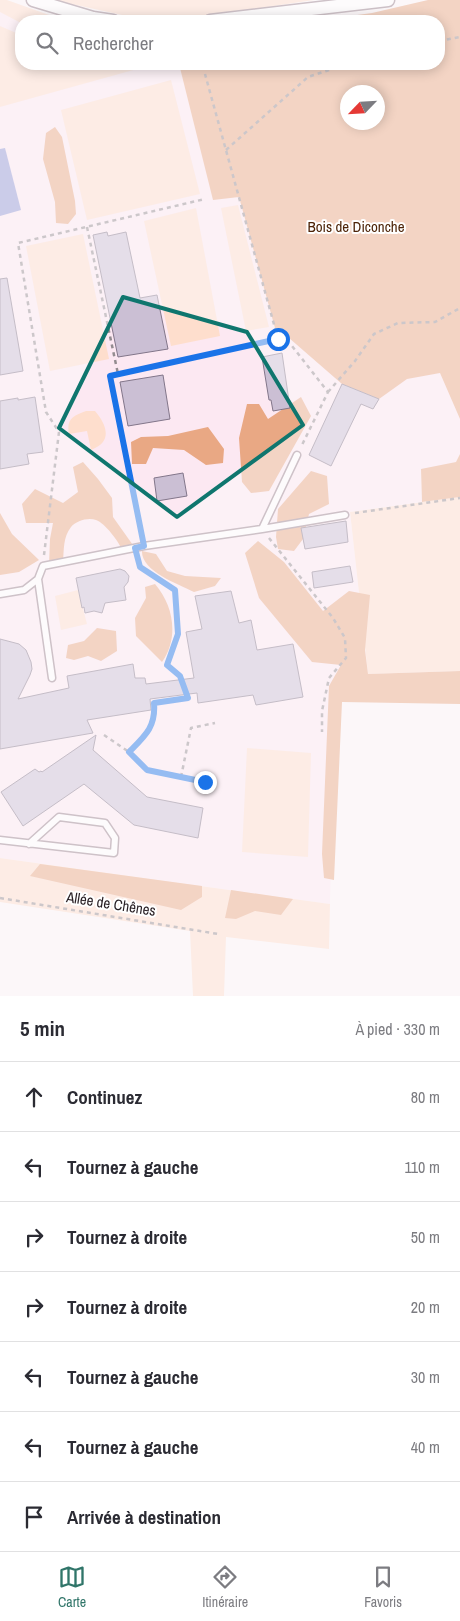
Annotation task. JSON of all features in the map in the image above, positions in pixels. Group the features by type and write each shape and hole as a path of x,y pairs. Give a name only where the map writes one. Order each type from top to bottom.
{"street":[{"path":"33,0 83,15"},
{"path":"261,15 388,0"}],"lane":[{"path":"262,529 297,455"},
{"path":"52,678 38,580 43,566 144,546 262,529 344,514"},
{"path":"0,594 24,590 38,580"},
{"path":"0,840 29,844 114,853 115,838 105,824 58,818 29,844"}],"path":[{"path":"445,39 460,37"},
{"path":"226,150 308,77 329,70"},
{"path":"205,74 278,339"},
{"path":"43,566 59,432 46,412 18,243 205,199"},
{"path":"87,227 118,374"},
{"path":"297,455 328,392 355,361 374,334 398,323 435,322 460,308"},
{"path":"144,546 110,376 278,339 292,346 328,392"},
{"path":"344,514 460,498"},
{"path":"262,529 334,618 345,638 346,658 329,678 322,711 322,732"},
{"path":"129,752 150,730 155,712 154,703 188,698 180,676 167,665 178,634 175,590 140,567 135,548"},
{"path":"181,777 191,728 216,723"},
{"path":"104,735 129,752 147,770 205,782"},
{"name":"Allée de Chênes","path":"0,898 218,934"}],"highlighted area":[{"path":"123,297 247,332 303,425 177,517 59,428"}],"shaded area":[{"path":"0,0 7,0 49,15 15,15 15,20 0,12"},
{"path":"53,0 314,0 215,15 122,15"},
{"path":"0,2 15,16 15,70 181,70 213,199 239,197 278,339 289,338 326,370 378,398 407,378 440,373 460,419 460,454 456,462 421,470 422,502 350,512 368,674 335,702 330,904 0,858"},
{"path":"0,26 15,32 15,70 133,70 0,107"},
{"path":"171,80 200,194 87,220 61,110"},
{"path":"238,205 269,327 246,331 221,208"},
{"path":"196,208 220,336 171,346 144,221"},
{"path":"83,234 109,359 50,371 26,246"},
{"path":"86,411 95,411 103,422 106,433 103,442 91,450 87,431 69,434 68,429 72,419"},
{"path":"460,497 460,671 368,674 350,512"},
{"path":"78,590 87,624 61,630 55,596"},
{"path":"247,748 311,753 308,857 242,852"},
{"path":"0,858 330,904 329,949 226,937 224,996 193,996 190,931 0,902"}],"green space":[{"name":"Bois de Diconche","path":"428,0 460,0 460,419 440,373 407,379 379,399 342,384 289,338 278,339 239,197 213,200 180,70 445,70 445,15 357,15"},
{"path":"55,127 62,137 75,201 76,214 68,224 56,223 55,202 43,159 46,133"},
{"path":"301,397 311,416 269,491 251,493 242,482 239,438 247,404 259,404 268,419"},
{"path":"208,427 224,449 223,463 206,465 184,450 153,448 146,464 132,464 131,442 141,437 168,436"},
{"path":"460,454 460,497 422,502 421,469 456,462"},
{"path":"83,462 112,498 113,517 135,548 122,550 115,538 100,522 86,519 76,523 68,531 64,544 63,562 49,565 53,523 26,523 22,504 35,489 63,503 78,492 73,467"},
{"path":"311,471 327,476 329,504 309,514 303,539 294,551 278,549 276,537 278,509"},
{"path":"0,513 12,534 39,560 19,572 0,575"},
{"path":"258,541 284,562 323,611 349,591 370,595 365,650 368,674 460,671 460,704 342,702 334,880 324,878 322,854 329,686 341,665 312,662 259,598 245,553"},
{"path":"142,551 156,554 167,571 185,576 221,578 215,586 194,592 154,571 147,565"},
{"path":"155,584 166,602 172,622 171,643 162,662 136,636 135,618 146,598 145,587"},
{"path":"97,628 116,631 117,651 101,661 88,656 74,660 66,658 68,645 84,641"},
{"path":"40,864 202,886 202,897 181,910 30,876"},
{"path":"231,890 293,899 281,915 255,911 236,919 225,918"}],"water":[{"path":"5,148 21,210 0,216 0,149"}],"building":[{"path":"107,232 108,236 126,232 140,298 157,295 168,349 118,357 93,235"},
{"path":"7,278 23,371 0,375 0,279"},
{"path":"282,353 290,408 273,411 271,400 269,400 262,357"},
{"path":"163,375 170,419 128,426 120,382"},
{"path":"342,384 379,399 373,409 361,404 331,466 309,455"},
{"path":"35,397 43,452 27,454 29,464 0,469 0,401"},
{"path":"183,473 187,496 157,501 154,478"},
{"path":"346,521 348,542 305,549 301,528"},
{"path":"350,566 353,582 314,588 312,572"},
{"path":"120,569 129,576 128,582 124,587 126,600 105,603 102,613 94,611 85,613 84,607 82,608 76,578"},
{"path":"231,591 239,623 251,620 257,650 293,644 303,697 256,705 253,695 198,703 197,693 150,699 151,710 87,720 93,733 0,749 0,639 19,644 26,650 31,662 32,669 30,675 18,699 69,688 67,676 133,664 135,678 145,678 146,684 194,678 186,632 202,629 195,596"},
{"path":"96,735 93,750 147,797 203,808 198,838 134,825 84,784 23,826 1,792 35,769 42,772"}],"route":[{"path":"205,782 147,770 129,752 150,730 155,712 154,703 188,698 180,676 167,665 178,634 175,590 140,567 135,548 144,546 110,376 278,339"}]}
